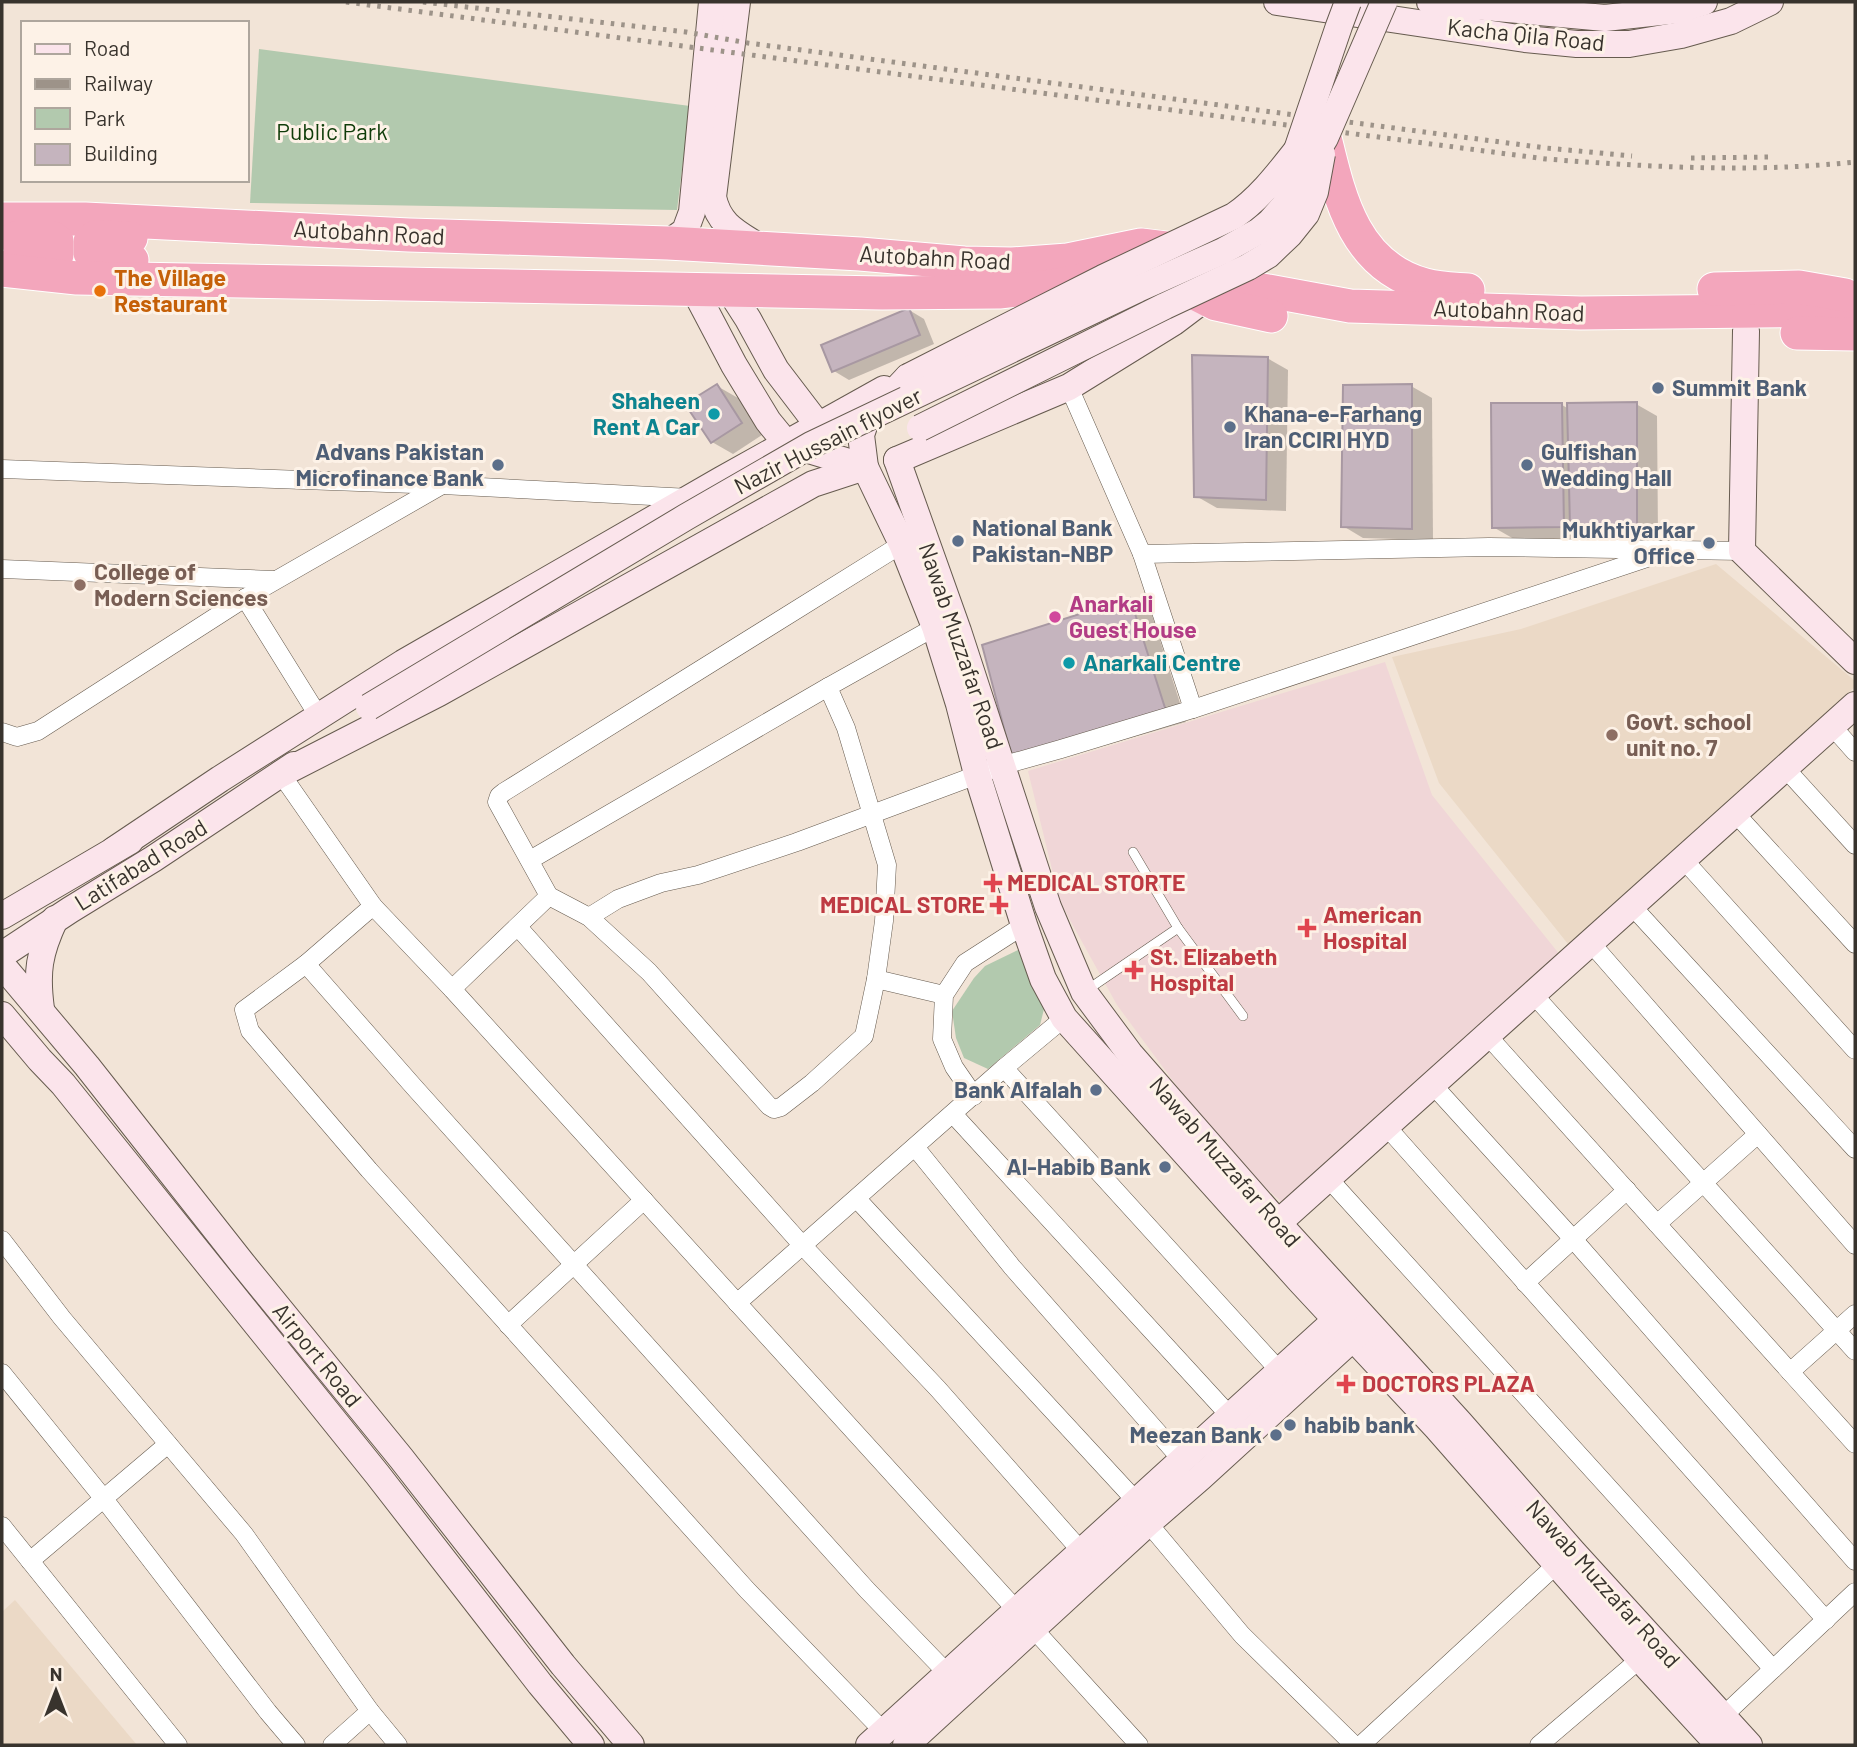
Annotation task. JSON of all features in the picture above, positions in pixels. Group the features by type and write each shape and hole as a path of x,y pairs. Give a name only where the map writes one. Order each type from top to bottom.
{"highway":[{"path":"1311,144 1338,191 1348,218 1358,234 1391,271 1410,281 1444,289 1499,291 1799,287 1855,297"},
{"name":"Autobahn Road","path":"2,219 85,219 409,235 668,243 964,263 1012,264 1068,260 1142,245 1174,248 1217,289"},
{"path":"262,281 239,264 94,259 90,253 90,242 95,237 229,241 270,228"},
{"path":"2,238 57,241 57,255 53,259 2,262"},
{"name":"Autobahn Road","path":"2,270 77,278 882,293 999,292 1113,275 1217,289 1241,286 1350,306 1581,313 1855,310"},
{"name":"Autobahn Road","path":"1217,289 1216,304 1287,319 1353,328 1551,335 1746,331 1855,334"}],"street":[{"path":"668,243 685,230 692,212 712,2"},
{"path":"737,2 713,197 716,209 727,226 761,248"},
{"name":"Kacha Qila Road","path":"1277,2 1525,39 1577,44 1629,44 1681,35 1731,21 1770,2"},
{"name":"Nazir Hussain flyover","path":"1311,144 1339,26 1348,2"},
{"name":"Nazir Hussain flyover","path":"369,707 811,445 1246,239 1270,222 1292,193 1311,144 1384,2"},
{"name":"Kacha Qila Road","path":"1430,2 1605,18 1678,10 1704,2"},
{"path":"1469,2 1552,14"},
{"path":"114,850 403,663 786,443 908,377 1103,278 1234,216 1262,194 1311,144"},
{"path":"897,460 899,450 920,428 1268,255 1306,214 1315,192 1311,144"},
{"path":"694,289 734,365 768,421 786,443 865,467"},
{"path":"897,460 1069,387 1174,322 1217,289"},
{"path":"730,291 776,370 818,425 861,435 865,423 876,407 908,377"},
{"path":"1742,551 1746,331"},
{"path":"1069,387 1142,554 1193,709"},
{"name":"Nawab Muzzafar Road","path":"861,435 865,467 902,544 935,627 959,704 1084,992 1130,1054 1278,1223 1437,1428 1556,1565 1719,1745"},
{"name":"Nawab Muzzafar Road","path":"897,460 958,631 1024,925 1043,979 1064,1018 1353,1321 1749,1745"},
{"path":"281,774 439,693 813,484 865,467"},
{"path":"2,469 442,485 690,498"},
{"path":"2,732 17,737 38,731 274,580 442,485"},
{"path":"828,687 846,728 887,865 884,921 864,1036 812,1083 781,1107 774,1109 649,972 589,917 549,896 496,802 499,796 902,544"},
{"path":"1142,554 1489,547 1742,551 1855,661"},
{"path":"589,917 618,900 661,883 698,875 872,815 989,770 1193,709 1668,550"},
{"path":"2,569 274,580"},
{"path":"245,598 319,717"},
{"path":"530,860 935,627"},
{"path":"1278,1223 1855,705"},
{"path":"281,774 369,707"},
{"path":"114,850 298,744 369,707"},
{"path":"1832,726 1855,751"},
{"path":"1785,768 1855,845"},
{"path":"281,774 373,906 644,1199 1139,1745"},
{"name":"Latifabad Road","path":"2,955 281,774"},
{"path":"1735,813 1855,944"},
{"name":"Latifabad Road","path":"2,916 114,850"},
{"path":"1683,859 1855,1050"},
{"path":"452,989 549,896"},
{"path":"1631,905 1855,1149"},
{"path":"373,906 306,964 244,1010 250,1031 369,1170 886,1741"},
{"path":"41,1009 39,963 45,940 55,919"},
{"path":"974,1096 954,1067 942,1039 944,995 965,963 1024,925"},
{"path":"518,927 803,1246 938,1389 1082,1552"},
{"path":"1590,942 1855,1245"},
{"path":"306,964 867,1590 947,1674"},
{"name":"Airport Road","path":"2,965 41,1009 401,1458 563,1665 631,1745"},
{"path":"876,979 944,995"},
{"path":"1533,993 1855,1351"},
{"name":"Airport Road","path":"2,1015 63,1084 591,1745"},
{"path":"737,1303 1064,1018"},
{"path":"1487,1035 1855,1444"},
{"path":"2,1043 40,1060"},
{"path":"1004,1068 1288,1380"},
{"path":"1432,1084 1573,1239 1855,1561"},
{"path":"953,1114 1230,1416"},
{"path":"1385,1126 1826,1620"},
{"path":"1657,1224 1758,1133"},
{"path":"915,1147 1012,1267 1182,1460"},
{"path":"1328,1178 1773,1669"},
{"path":"1525,1283 1626,1190"},
{"path":"509,1325 644,1199"},
{"path":"857,1199 1142,1512 1242,1635 1354,1745"},
{"path":"2,1240 62,1318 244,1534 370,1711 398,1745"},
{"path":"1790,1372 1855,1314"},
{"path":"886,1741 1024,1620 1353,1321"},
{"path":"2,1373 296,1745"},
{"path":"886,1741 947,1674 1024,1620 1082,1552 1142,1512 1182,1460 1230,1416 1288,1380"},
{"path":"30,1561 168,1444"},
{"path":"2,1526 178,1745"},
{"path":"1361,1745 1556,1565"},
{"path":"1722,1717 1855,1592"},
{"path":"1539,1745 1640,1659"},
{"path":"332,1745 370,1711"}],"lane":[{"path":"1133,852 1178,928 1243,1016"},
{"path":"1084,992 1178,928"}],"shaded area":[{"name":"Govt. school unit no. 7","path":"1716,564 1855,681 1855,687 1568,944 1439,783 1392,657 1521,629"},
{"name":"American Hospital","path":"1385,662 1432,795 1560,955 1284,1204 1227,1154 1117,1005 1060,902 1028,771"},
{"path":"15,1600 137,1745 2,1745 2,1612"}],"green space":[{"name":"Public Park","path":"259,49 690,106 677,210 250,203"},
{"path":"1020,949 1045,1005 1040,1025 988,1069 964,1058 956,1038 952,1011 985,966"}],"building":[{"path":"909,308 920,335 832,372 821,345"},
{"name":"Khana-e-Farhang Iran CCIRI HYD","path":"1192,355 1268,357 1266,500 1194,497"},
{"name":"Shaheen Rent A Car","path":"717,384 742,423 711,443 685,404"},
{"path":"1412,384 1412,529 1341,527 1343,385"},
{"path":"1637,402 1637,525 1570,526 1567,403"},
{"name":"Gulfishan Wedding Hall","path":"1491,403 1562,403 1564,527 1492,528"},
{"name":"Anarkali Centre","path":"1130,598 1166,711 1011,755 982,645"}],"railway":[{"path":"346,2 1546,159 1700,168 1855,162"},
{"path":"423,2 686,32 748,43 1546,148 1632,156"},
{"path":"1691,158 1771,157"}],"place":[{"name":"The Village Restaurant","path":"100,291"},
{"name":"Summit Bank","path":"1658,388"},
{"name":"Shaheen Rent A Car","path":"714,414"},
{"name":"Khana-e-Farhang Iran CCIRI HYD","path":"1230,427"},
{"name":"Advans Pakistan Microfinance Bank","path":"498,465"},
{"name":"Gulfishan Wedding Hall","path":"1527,465"},
{"name":"National Bank Pakistan-NBP","path":"958,541"},
{"name":"Mukhtiyarkar Office","path":"1709,543"},
{"name":"College of Modern Sciences","path":"80,585"},
{"name":"Anarkali Guest House","path":"1055,617"},
{"name":"Anarkali Centre","path":"1069,663"},
{"name":"Govt. school unit no. 7","path":"1612,735"},
{"name":"MEDICAL STORTE","path":"993,883"},
{"name":"MEDICAL STORE","path":"999,905"},
{"name":"American Hospital","path":"1307,928"},
{"name":"St. Elizabeth Hospital","path":"1134,970"},
{"name":"Bank Alfalah","path":"1096,1090"},
{"name":"Al-Habib Bank","path":"1165,1167"},
{"name":"DOCTORS PLAZA","path":"1346,1384"},
{"name":"habib bank","path":"1290,1425"},
{"name":"Meezan Bank","path":"1276,1435"}]}
